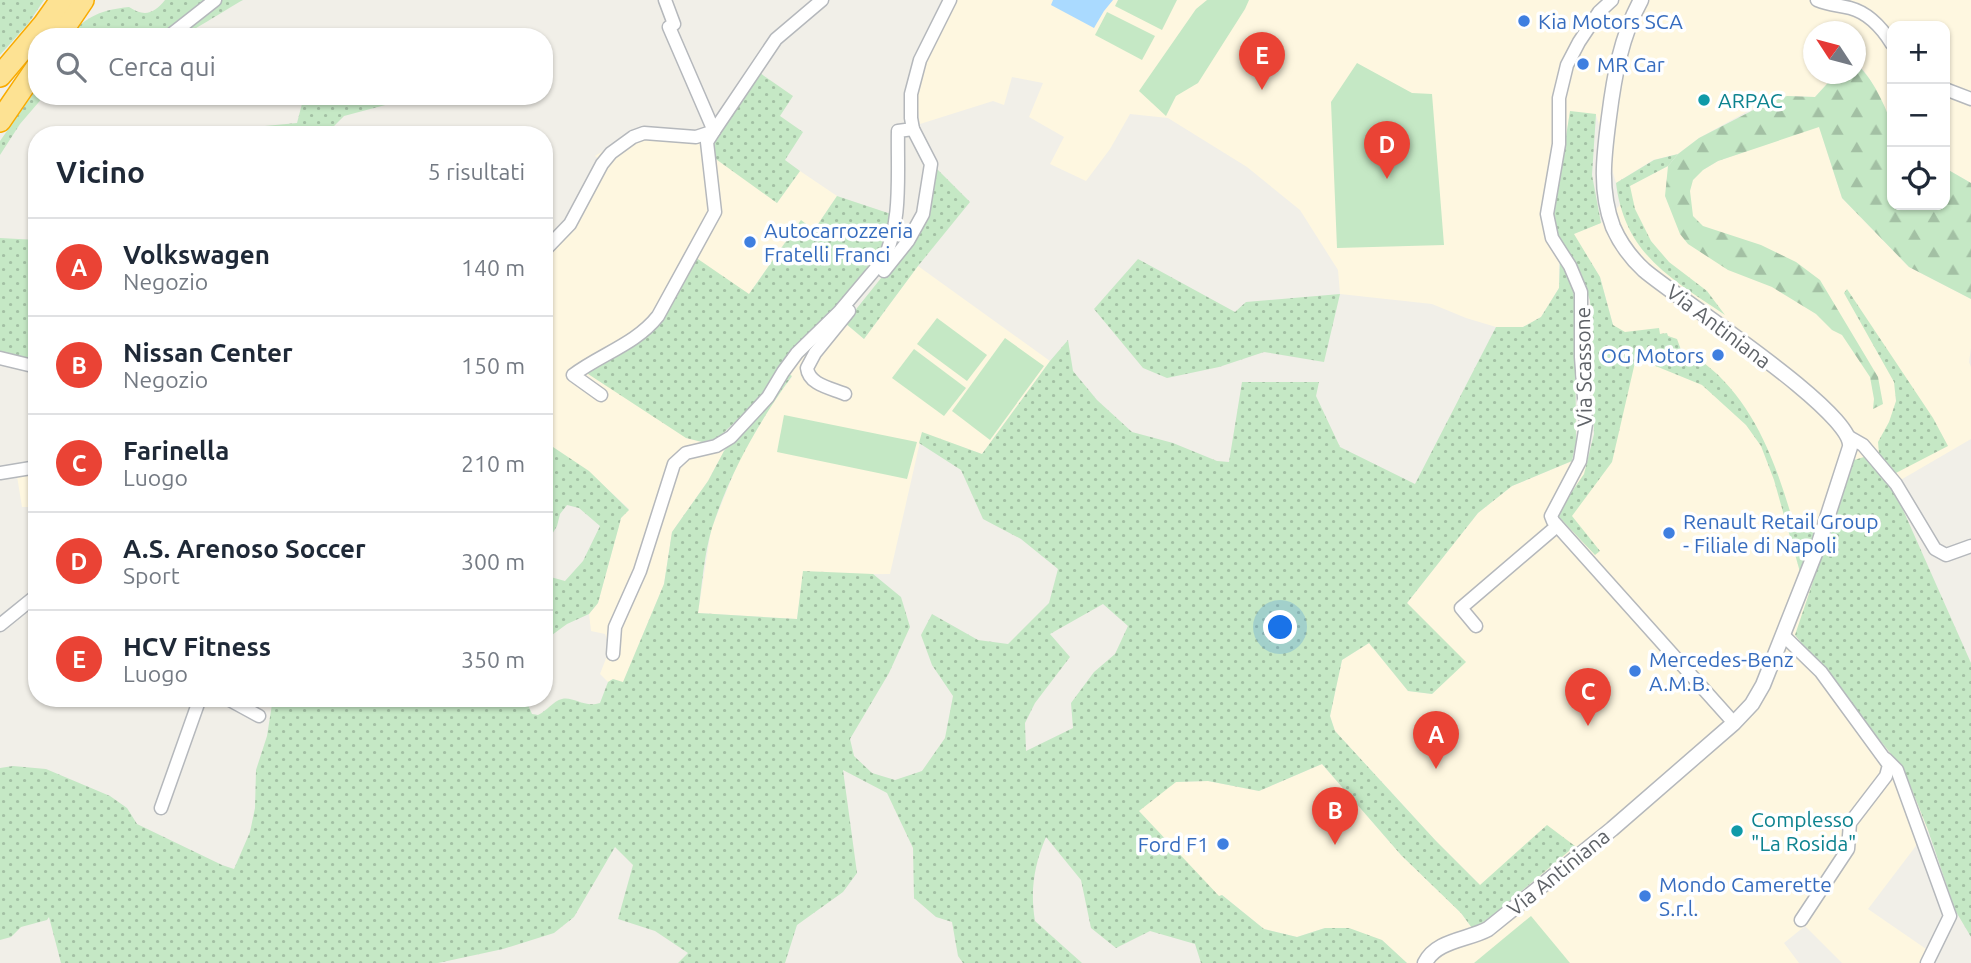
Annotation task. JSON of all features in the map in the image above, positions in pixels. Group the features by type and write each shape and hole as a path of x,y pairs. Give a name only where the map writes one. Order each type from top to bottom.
{"highway":[{"path":"41,28 61,0"},
{"path":"64,28 83,0"},
{"path":"0,76 28,43"},
{"path":"0,121 28,81"}],"street":[{"path":"179,28 215,0"},
{"path":"665,0 674,24 669,27 714,131"},
{"path":"601,395 573,375 635,338 658,316 715,212 707,142 776,39 822,0"},
{"path":"845,394 810,378 807,368 815,353 908,241 919,223 931,164 913,129 910,106 914,75 950,0"},
{"name":"Via Scassone","path":"1557,526 1551,516 1552,511 1580,461 1586,424 1581,357 1581,292 1548,227 1548,201 1559,144 1559,98 1567,65 1588,27 1612,0"},
{"name":"Via Antiniana","path":"1425,963 1428,956 1445,944 1475,936 1488,929 1612,828 1734,723 1752,704 1763,685 1818,546 1850,447 1849,437 1832,415 1809,394 1644,270 1631,256 1614,228 1603,186 1605,145 1619,57 1641,0"},
{"path":"1817,0 1831,6 1849,7 1872,19 1887,38"},
{"path":"1950,91 1971,99"},
{"path":"614,654 615,627 640,570 674,464 686,453 716,446 731,437 768,397 797,353 839,312 882,261 887,253 896,219 898,131 913,129"},
{"path":"553,242 570,224 602,164 622,144 644,133 696,137 714,131"},
{"path":"0,358 28,365"},
{"path":"1849,437 1863,445 1896,484 1935,549 1945,555 1971,546"},
{"path":"0,473 28,468"},
{"path":"1476,626 1461,608 1557,526 1734,723"},
{"path":"0,625 28,602"},
{"path":"1783,635 1821,672 1897,770 1902,781 1951,916 1927,963"},
{"path":"161,808 197,707"},
{"path":"242,707 259,716"},
{"path":"1801,920 1848,849 1850,823 1886,776 1889,769 1886,758"}],"shaded area":[{"path":"953,0 1971,0 1971,183 1950,171 1950,21 1887,21 1887,116 1866,74 1866,21 1803,21 1803,84 1827,84 1815,97 1787,96 1748,111 1699,138 1678,154 1653,160 1616,183 1596,115 1570,112 1553,218 1559,239 1559,288 1541,317 1523,327 1496,327 1432,304 1340,294 1338,270 1300,210 1247,167 1168,118 1130,114 1110,149 1086,181 1050,164 1064,137 1029,117 1043,83 1012,77 1004,105 993,101 920,124 917,73"},
{"path":"1819,126 1842,198 1909,267 1971,299 1971,439 1892,485 1795,635 1904,770 1928,830 1868,909 1929,951 1922,963 1842,963 1805,926 1784,943 1799,963 1407,963 1382,940 1325,928 1297,937 1264,929 1222,895 1219,897 1138,811 1175,782 1208,781 1259,791 1322,764 1401,855 1461,913 1472,928 1547,825 1481,886 1335,731 1330,716 1342,660 1369,643 1408,691 1432,694 1465,662 1407,603 1478,513 1512,486 1572,461 1612,462 1613,325 1600,277 1573,234 1601,223 1619,206 1629,186 1668,166 1703,170 1718,161"},
{"path":"689,131 777,203 800,171 837,196 814,230 800,221 749,294 686,438 724,451 708,481 672,532 664,584 623,683 613,679 608,682 600,674 610,648 605,634 591,631 589,614 598,603 621,518 629,509 589,472 553,447 553,243 606,166 595,156 627,135"},
{"path":"918,266 1050,361 982,454 922,433 890,574 803,575 797,619 698,613 711,530 739,460 775,399 792,377 780,368 833,313 864,339"},
{"path":"17,476 28,476 28,507 22,507"}],"green space":[{"path":"0,0 44,0 28,24 0,55"},
{"path":"165,0 206,0 171,28 77,28 96,15 111,10 129,7 144,13 157,8"},
{"path":"221,0 243,0 195,28 185,28"},
{"path":"1118,0 1177,0 1162,30 1115,6"},
{"path":"1207,0 1249,0 1198,83 1176,96 1166,116 1139,91 1196,9"},
{"path":"1107,12 1155,36 1142,60 1095,35"},
{"path":"1357,63 1412,93 1432,94 1444,245 1337,248 1331,102"},
{"path":"760,73 793,96 780,116 803,132 785,160 800,171 777,203 713,157 713,144"},
{"path":"1867,75 1887,113 1887,210 1950,210 1950,171 1971,183 1971,299 1909,267 1842,198 1819,127 1718,161 1703,170 1693,180 1690,191 1693,216 1703,226 1761,245 1796,262 1820,280 1878,377 1883,404 1873,409 1870,377 1842,335 1832,330 1816,314 1772,287 1728,270 1688,244 1680,234 1665,196 1668,166 1678,154 1699,138 1767,103 1787,96 1815,97 1827,84 1866,84"},
{"path":"28,101 28,105 36,105 0,155 0,141"},
{"path":"302,105 385,105 344,116 334,126 266,126 297,123"},
{"path":"1570,111 1596,114 1592,175 1601,223 1574,234 1600,277 1613,325 1625,332 1659,328 1660,334 1667,333 1677,339 1681,350 1704,363 1737,396 1762,436 1772,458 1794,525 1815,532 1800,572 1774,480 1761,446 1746,425 1702,385 1636,358 1612,462 1572,516 1600,551 1595,555 1559,517 1560,509 1584,474 1594,434 1590,301 1581,273 1559,239 1553,218"},
{"path":"1678,154 1668,166 1630,186 1635,209 1651,241 1669,262 1707,291 1725,315 1686,289 1654,262 1640,247 1629,229 1621,208 1616,183 1654,160"},
{"path":"937,169 970,202 864,339 845,323 914,237"},
{"path":"837,196 894,215 880,259 780,368 759,399 718,438 702,442 686,438 585,372 642,338 695,257 749,294 801,220 814,230"},
{"path":"0,238 28,240 28,361 0,353"},
{"path":"1138,259 1235,312 1246,302 1340,294 1324,362 1264,352 1219,367 1167,378 1143,368 1094,309"},
{"path":"1560,259 1571,276 1575,302 1576,442 1572,461 1512,486 1478,513 1407,603 1466,662 1432,694 1408,691 1369,643 1342,660 1330,716 1335,731 1480,885 1547,825 1575,846 1487,920 1472,928 1461,913 1401,855 1322,764 1259,791 1208,781 1176,782 1139,811 1219,896 1222,895 1264,929 1297,937 1325,928 1349,928 1382,940 1407,963 1201,963 1195,944 1150,931 1116,948 1091,928 1081,880 1046,837 1034,878 1035,921 1082,963 963,963 958,956 952,922 936,917 914,898 913,848 887,793 843,770 857,873 843,892 797,925 785,963 678,963 688,953 655,931 618,919 633,865 615,847 574,917 554,933 503,949 438,963 61,963 49,917 47,920 21,927 11,937 0,940 0,768 13,766 46,769 110,796 127,808 137,824 234,869 250,832 255,808 256,770 267,736 272,707 529,707 532,714 538,715 562,699 589,704 600,703 608,682 613,679 623,682 664,584 672,532 708,481 724,451 787,373 792,376 746,449 719,508 707,548 698,613 797,619 803,571 873,574 901,597 910,627 889,673 850,739 854,756 872,773 895,780 922,771 945,738 953,696 932,665 921,635 932,614 978,640 1008,644 1049,603 1058,569 1021,539 983,519 961,470 919,443 922,432 982,454 1068,340 1073,371 1097,400 1132,432 1173,443 1217,461 1229,462 1242,382 1319,382 1316,396 1340,447 1415,484 1496,327 1523,327 1541,317 1559,288","holes":["1103,604 1128,626 1115,654 1094,672 1071,703 1073,728 1026,751 1025,723 1035,703 1070,657 1050,634"]},
{"path":"1847,289 1933,418 1948,446 1894,474 1879,453 1878,442 1896,401 1894,382 1844,293"},
{"path":"937,318 987,355 967,381 917,344"},
{"path":"1005,338 1044,366 990,440 952,411"},
{"path":"914,349 966,388 944,416 892,378"},
{"path":"784,415 917,442 907,479 777,452"},
{"path":"553,447 589,471 629,510 621,518 598,603 589,614 553,634 553,578 565,581 583,561 600,526 579,508 567,505 560,514 553,533"},
{"path":"1864,457 1892,485 1971,663 1971,937 1955,910 1904,770 1795,635 1854,460"},
{"path":"1531,916 1570,963 1474,963"}],"water":[{"path":"1053,0 1113,0 1094,28 1051,5"}],"place":[{"name":"Kia Motors SCA","path":"1524,21"},
{"name":"MR Car","path":"1583,64"},
{"name":"HCV Fitness","path":"1262,90"},
{"name":"ARPAC","path":"1704,100"},
{"name":"A.S. Arenoso Soccer","path":"1387,179"},
{"name":"Autocarrozzeria Fratelli Franci","path":"750,242"},
{"name":"OG Motors","path":"1718,355"},
{"name":"Renault Retail Group - Filiale di Napoli","path":"1669,533"},
{"name":"Mercedes-Benz A.M.B.","path":"1635,671"},
{"name":"Farinella","path":"1588,726"},
{"name":"Volkswagen","path":"1436,769"},
{"name":"Complesso \"La Rosida\"","path":"1737,831"},
{"name":"Ford F1","path":"1223,844"},
{"name":"Nissan Center","path":"1335,845"},
{"name":"Mondo Camerette S.r.l.","path":"1645,896"}]}
